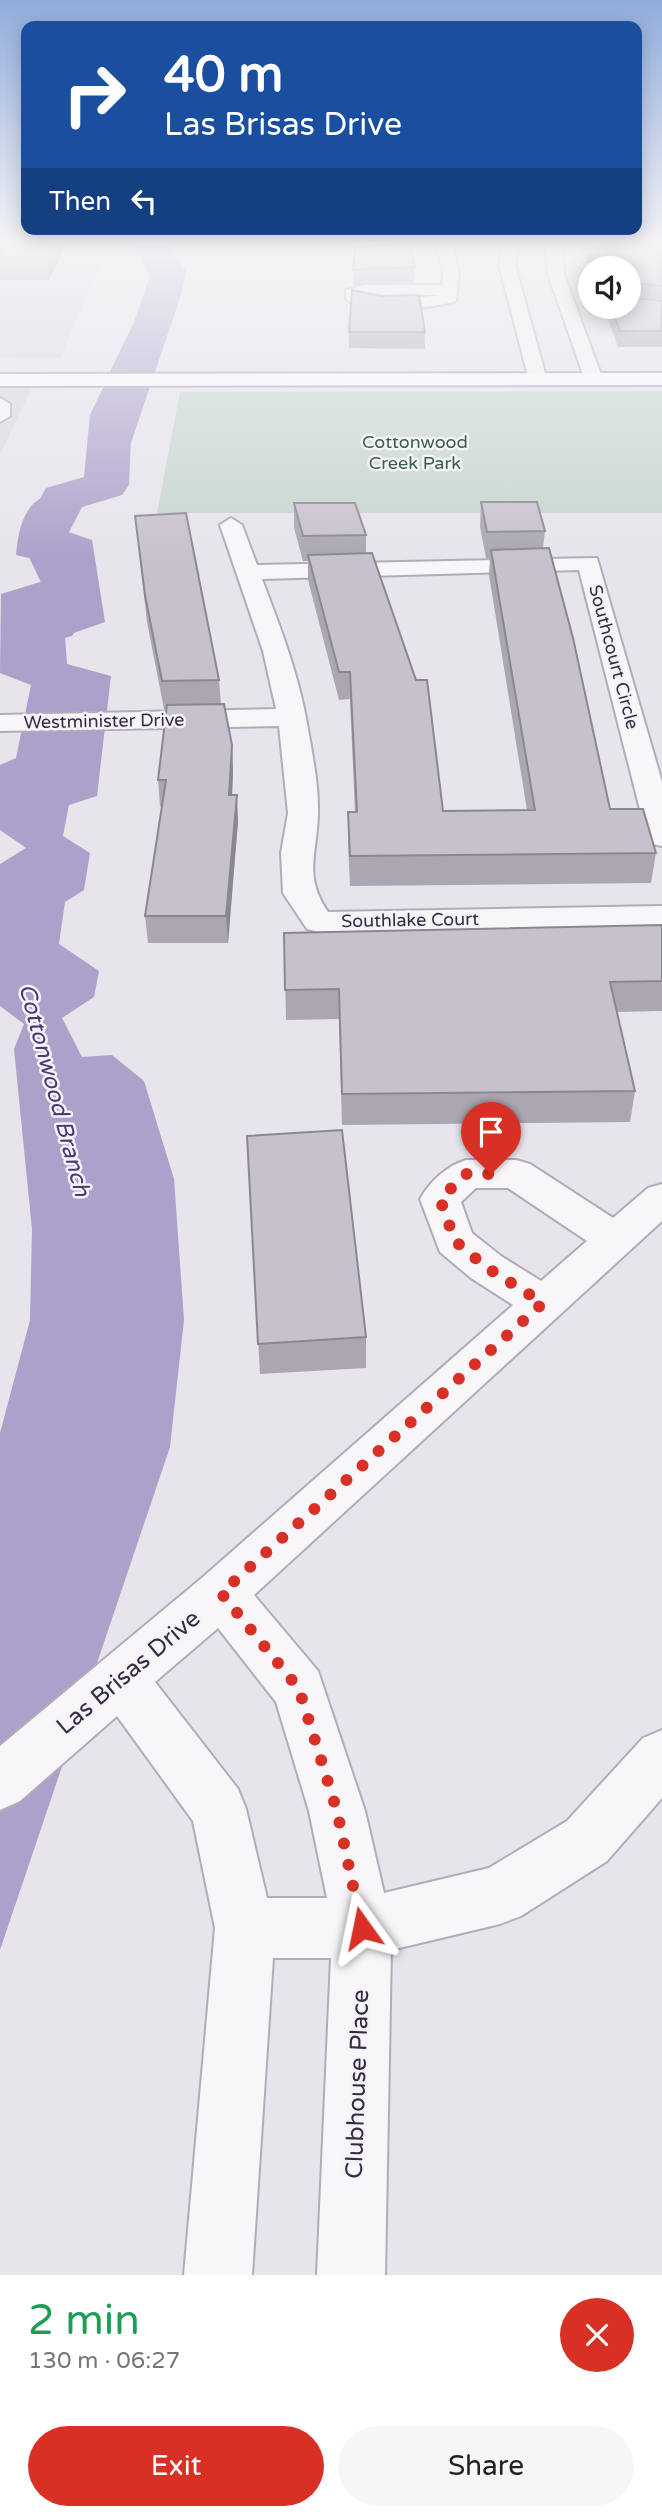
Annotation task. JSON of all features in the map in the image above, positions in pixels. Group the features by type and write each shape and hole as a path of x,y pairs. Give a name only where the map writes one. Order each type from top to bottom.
{"main road":[{"path":"0,365 168,380 536,373 592,373 662,379"},
{"path":"0,380 182,365 536,373"},
{"path":"592,373 662,365"}],"street":[{"path":"529,349 536,373"},
{"path":"578,349 592,373"},
{"path":"0,404 0,416"},
{"name":"Southlake Court","path":"231,525 276,651 292,717 303,813 297,853 299,892 319,922 662,916"},
{"name":"Southcourt Circle","path":"248,572 589,563 662,837"},
{"name":"Westminister Drive","path":"0,723 292,717"},
{"path":"543,1303 486,1267 455,1241 440,1199 466,1174 516,1174 615,1240"},
{"name":"Las Brisas Drive","path":"0,1782 221,1593 662,1198"},
{"name":"Clubhouse Place","path":"221,1593 299,1689 337,1811 362,1928 351,2275"},
{"path":"120,1678 218,1809 245,1928 218,2275"},
{"path":"245,1928 362,1928 500,1895 587,1841 662,1757"}],"shaded area":[{"path":"0,349 64,349 60,358 0,357"},
{"path":"0,388 32,388 0,454"}],"green space":[{"name":"Cottonwood Creek Park","path":"662,391 662,513 157,513 180,392"}],"water":[{"path":"121,349 163,349 113,496 41,510 45,524 92,540 105,622 65,636 67,664 111,676 97,796 69,805 63,836 90,853 84,890 65,902 59,944 99,971 94,997 62,1018 82,1057 112,1055 144,1081 174,1179 184,1320 170,1447 0,1950 0,1433 30,1320 32,1229 14,1049 24,1024 0,1006 0,864 26,848 0,830 0,765 16,758 31,685 0,673 1,594 50,579 46,562 16,555 21,526 30,508 41,499 53,494 78,492 89,488 97,478 102,459 102,409 107,381"}],"building":[{"path":"481,502 537,502 545,531 487,532"},
{"path":"294,503 355,503 366,535 303,536"},
{"path":"186,513 219,680 162,681 145,595 135,516"},
{"path":"549,548 573,638 610,809 643,809 656,853 350,856 348,812 357,812 350,672 339,672 308,555 372,553 416,680 427,680 443,811 535,810 491,550"},
{"path":"224,704 232,745 229,795 237,795 226,916 145,916 166,780 158,780 167,705"},
{"path":"662,925 662,981 610,982 635,1091 342,1094 339,989 285,990 284,933"},
{"path":"342,1130 366,1337 258,1344 247,1136"}],"waterway":[{"name":"Cottonwood Branch","path":"53,625 73,595 43,536 63,498 106,485 111,415 140,349"}],"route":[{"path":"362,1928 337,1811 299,1689 221,1593 543,1303 486,1267 455,1241 440,1199 466,1174 491,1174"}]}
